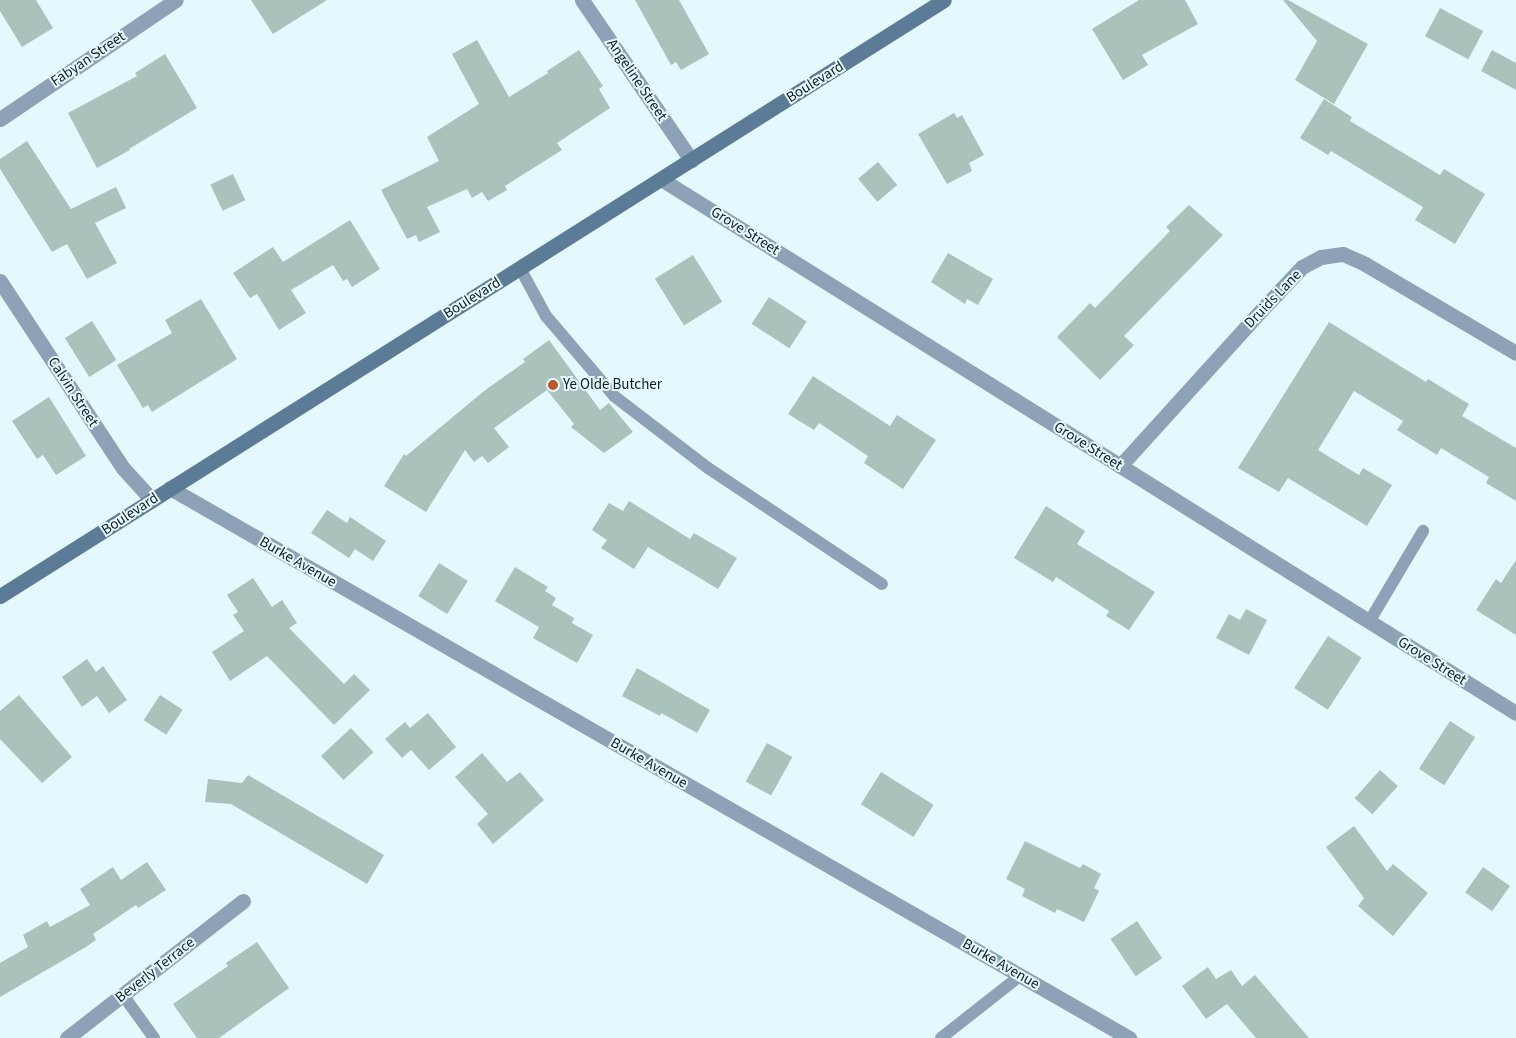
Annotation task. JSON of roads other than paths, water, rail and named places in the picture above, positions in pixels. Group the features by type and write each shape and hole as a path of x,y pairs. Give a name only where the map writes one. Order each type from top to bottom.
{"main road":[{"name":"Boulevard","path":"0,596 939,2"}],"street":[{"name":"Fabyan Street","path":"0,119 176,0"},
{"name":"Angeline Street","path":"582,0 691,160"},
{"name":"Grove Street","path":"661,179 1516,713"},
{"name":"Druids Lane","path":"1120,466 1302,267 1321,257 1344,254 1365,264 1516,354"},
{"name":"Calvin Street","path":"0,280 123,468 152,500"},
{"name":"Burke Avenue","path":"170,488 1129,1038"},
{"name":"Beverly Terrace","path":"67,1038 243,901"}],"lane":[{"path":"520,268 546,316 614,396 708,468 882,584"},
{"path":"1369,622 1423,530"},
{"path":"941,1038 1020,975"},
{"path":"122,995 154,1038"}],"place":[{"name":"Ye Olde Butcher","path":"553,385"}]}
